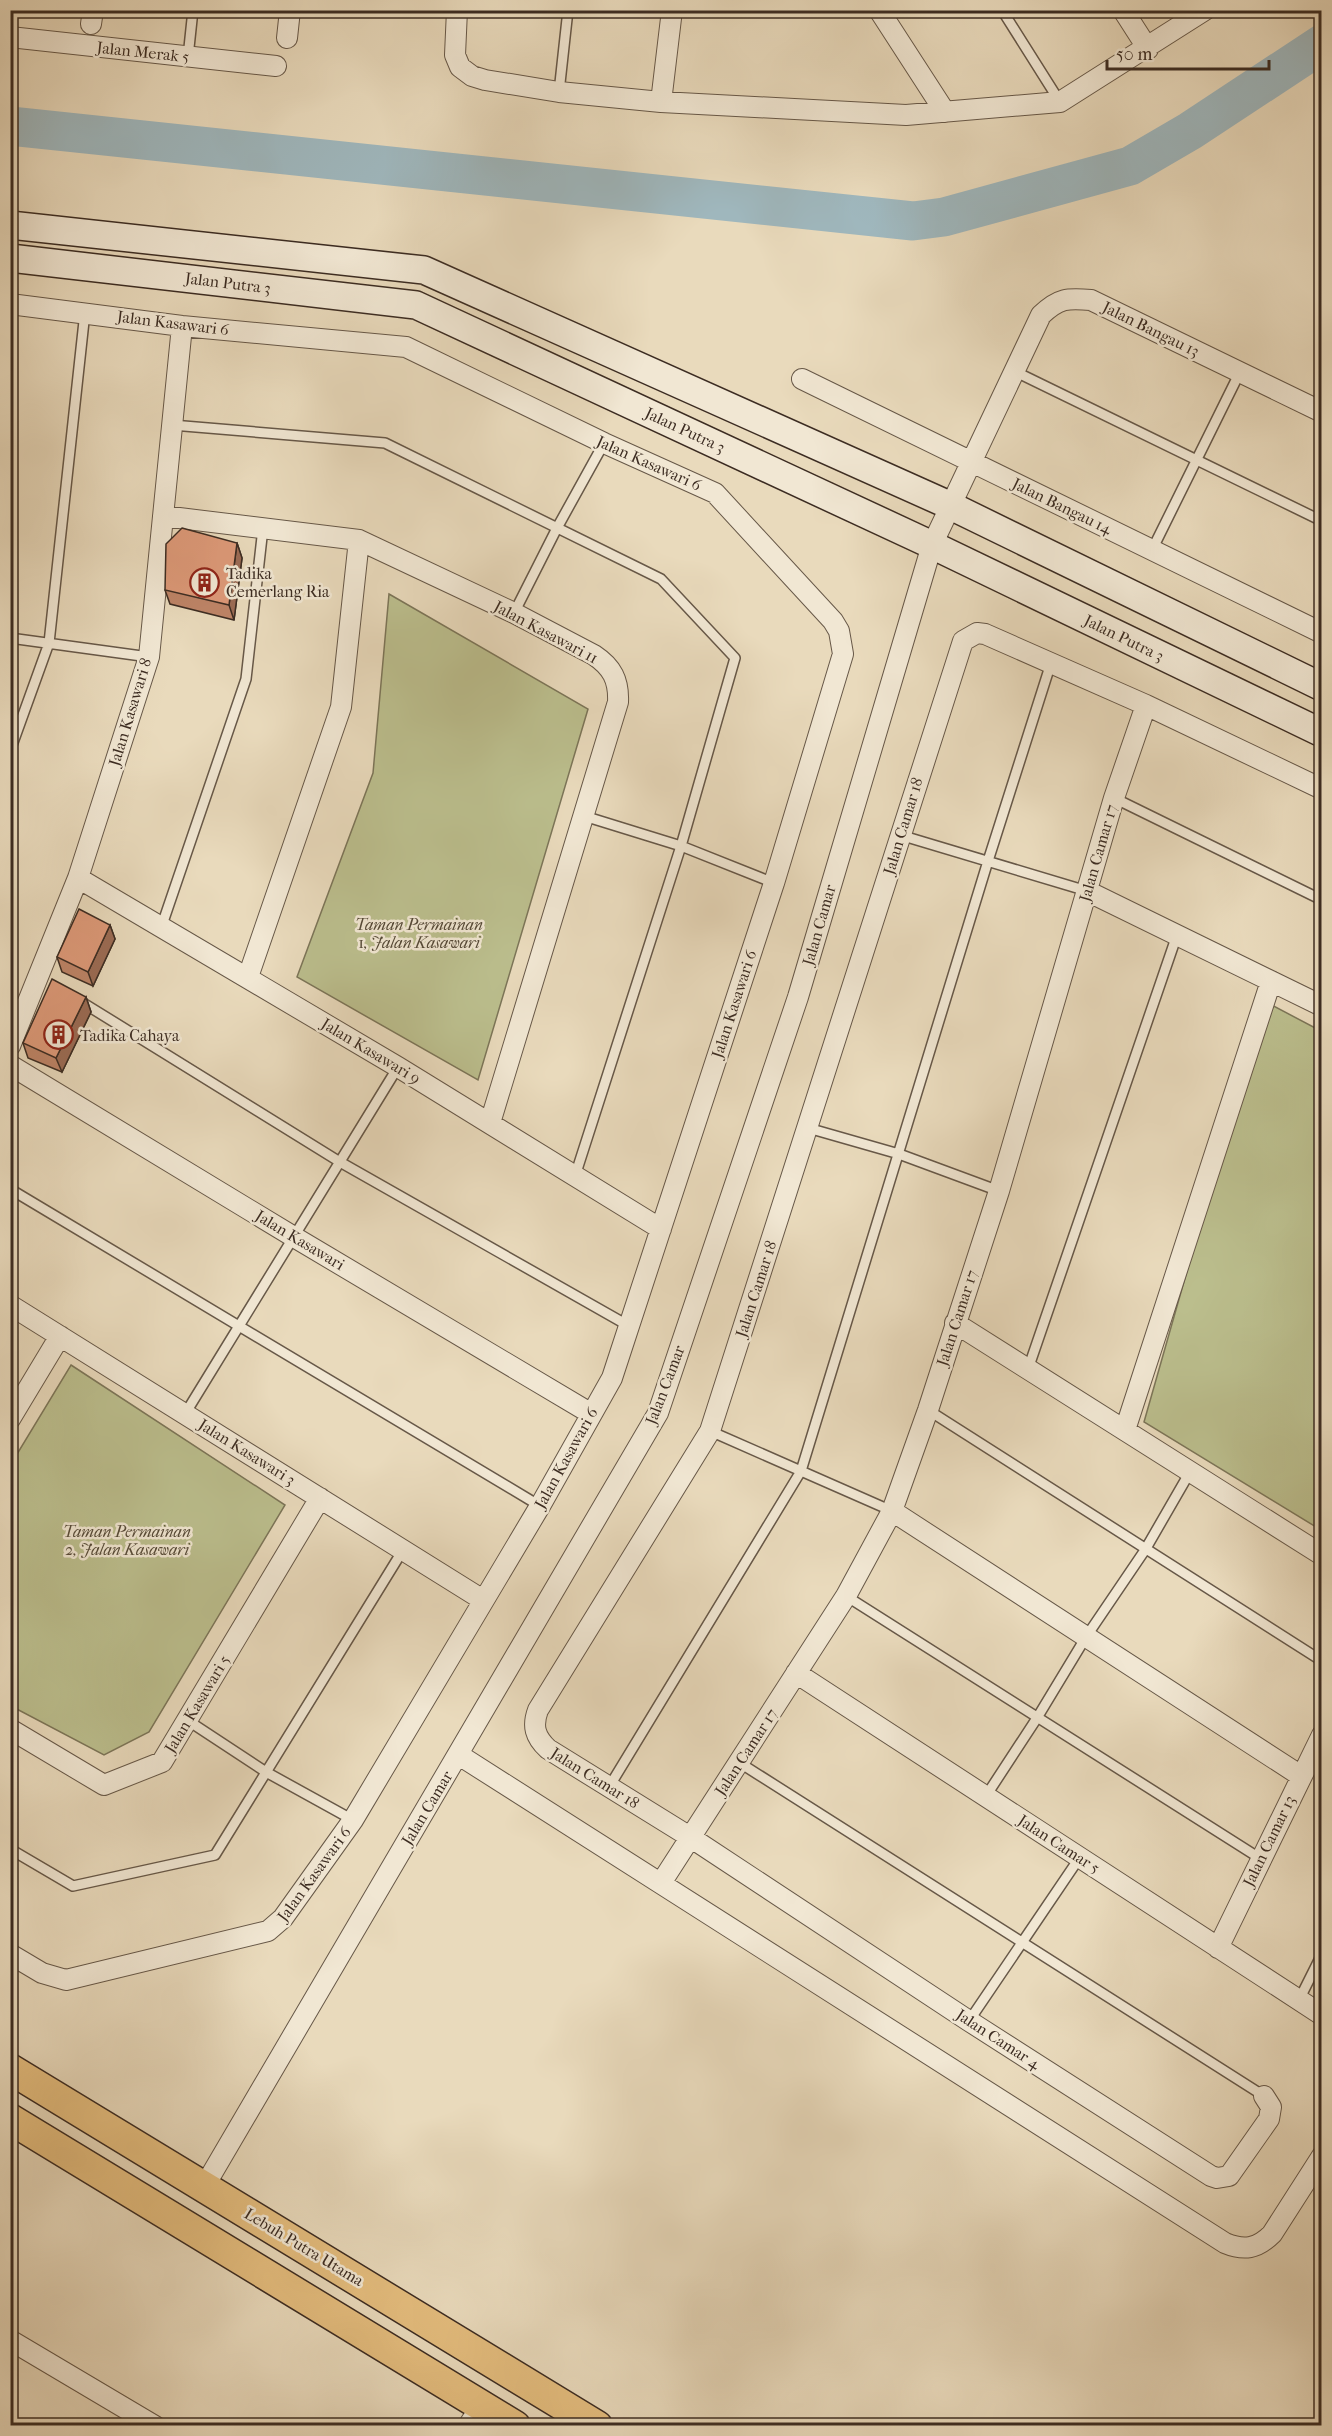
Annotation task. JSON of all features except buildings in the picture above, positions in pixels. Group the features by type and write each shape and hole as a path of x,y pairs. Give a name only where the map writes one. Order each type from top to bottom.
{"main road":[{"name":"Lebuh Putra Utama","path":"10,2069 597,2426"},
{"path":"10,2119 494,2420"}],"street":[{"path":"286,38 290,10"},
{"path":"458,10 455,55 460,67 472,76 485,80 559,92 662,102 906,115 1060,102 1205,10"},
{"path":"662,102 672,10"},
{"path":"879,10 945,112"},
{"path":"1123,10 1148,48"},
{"name":"Jalan Merak 5","path":"10,38 276,66"},
{"name":"Jalan Putra 3","path":"10,225 424,270 949,505 1322,687"},
{"name":"Jalan Putra 3","path":"10,258 416,305 932,545 1322,733"},
{"name":"Jalan Bangau 13","path":"949,505 1041,315 1054,302 1070,298 1091,300 1322,412"},
{"name":"Jalan Kasawari 6","path":"10,304 182,326 406,347 604,443 715,493 833,621 839,631 843,654 774,883 612,1378 590,1413 540,1506 353,1820 283,1918 267,1931 66,1980 42,1972 10,1954"},
{"name":"Jalan Kasawari 8","path":"10,1046 45,980 149,657 182,326"},
{"name":"Jalan Bangau 14","path":"802,378 1322,633"},
{"name":"Jalan Camar","path":"204,2187 658,1413 798,997 932,545 949,505"},
{"name":"Jalan Kasawari 11","path":"163,516 359,540 514,613 594,655 614,674 619,688 618,702 490,1123"},
{"path":"248,977 341,707 359,540"},
{"name":"Jalan Camar 18","path":"690,1837 548,1749 540,1742 535,1732 535,1720 544,1700 710,1431 959,648 969,636 976,633 985,634 1051,663"},
{"path":"1051,663 1146,705 1322,789"},
{"name":"Jalan Camar 17","path":"661,1883 846,1596 892,1511 928,1410 999,1191 1114,798 1146,705"},
{"name":"Jalan Kasawari 9","path":"78,878 162,925 398,1067 661,1229"},
{"path":"1087,891 1322,1006"},
{"path":"1125,1430 1271,981"},
{"name":"Jalan Kasawari","path":"10,1065 590,1413"},
{"name":"Jalan Kasawari 3","path":"10,1305 483,1600"},
{"path":"955,1323 1322,1555"},
{"path":"10,1419 60,1336"},
{"name":"Jalan Kasawari 5","path":"10,1729 104,1785 162,1762 320,1498"},
{"path":"892,1511 1301,1776"},
{"name":"Jalan Camar 5","path":"796,1673 1322,2015"},
{"name":"Jalan Camar 13","path":"1218,1947 1322,1735"},
{"path":"459,1755 1225,2243 1237,2248 1250,2248 1262,2243 1272,2234 1322,2156"},
{"name":"Jalan Camar 4","path":"690,1837 969,2021 1217,2178 1229,2176 1233,2172 1269,2119 1271,2107 1264,2097"},
{"path":"10,2340 154,2426"}],"lane":[{"path":"188,57 193,10"},
{"path":"559,92 568,10"},
{"path":"1002,10 1060,102"},
{"path":"10,751 49,643 85,312"},
{"path":"1014,370 1322,521"},
{"path":"1152,550 1240,372"},
{"path":"172,425 385,442 661,579 735,658 681,846 575,1176"},
{"path":"514,613 604,443"},
{"path":"162,925 246,679 263,528"},
{"path":"10,638 149,657"},
{"path":"608,1788 801,1471 1051,663"},
{"path":"1114,798 1322,900"},
{"path":"584,816 681,846 774,883"},
{"path":"900,835 1087,891"},
{"path":"1028,1369 1177,935"},
{"path":"70,995 340,1162 629,1326"},
{"path":"185,1414 398,1067"},
{"path":"808,1128 898,1155 999,1191"},
{"path":"10,1189 540,1506"},
{"path":"928,1410 1322,1661"},
{"path":"710,1431 892,1511"},
{"path":"986,1796 1086,1637 1145,1550 1190,1472"},
{"path":"10,1849 73,1886 215,1855 403,1550"},
{"path":"846,1596 1261,1859"},
{"path":"187,1720 266,1772 353,1820"},
{"path":"740,1763 1264,2097"},
{"path":"969,2021 1080,1857"},
{"path":"1299,2000 1322,1954"}],"green space":[{"name":"Taman Permainan 1, Jalan Kasawari","path":"389,594 588,709 478,1080 297,977 373,773"},
{"path":"1264,1001 1321,1031 1321,1530 1144,1422"},
{"name":"Taman Permainan 2, Jalan Kasawari","path":"71,1365 285,1505 149,1732 104,1755 11,1706 11,1464"}],"waterway":[{"path":"10,126 913,221 944,217 1130,166 1190,131 1322,44"}],"place":[{"name":"Tadika Cemerlang Ria","path":"205,582"},
{"name":"Tadika Cahaya","path":"59,1035"}]}
